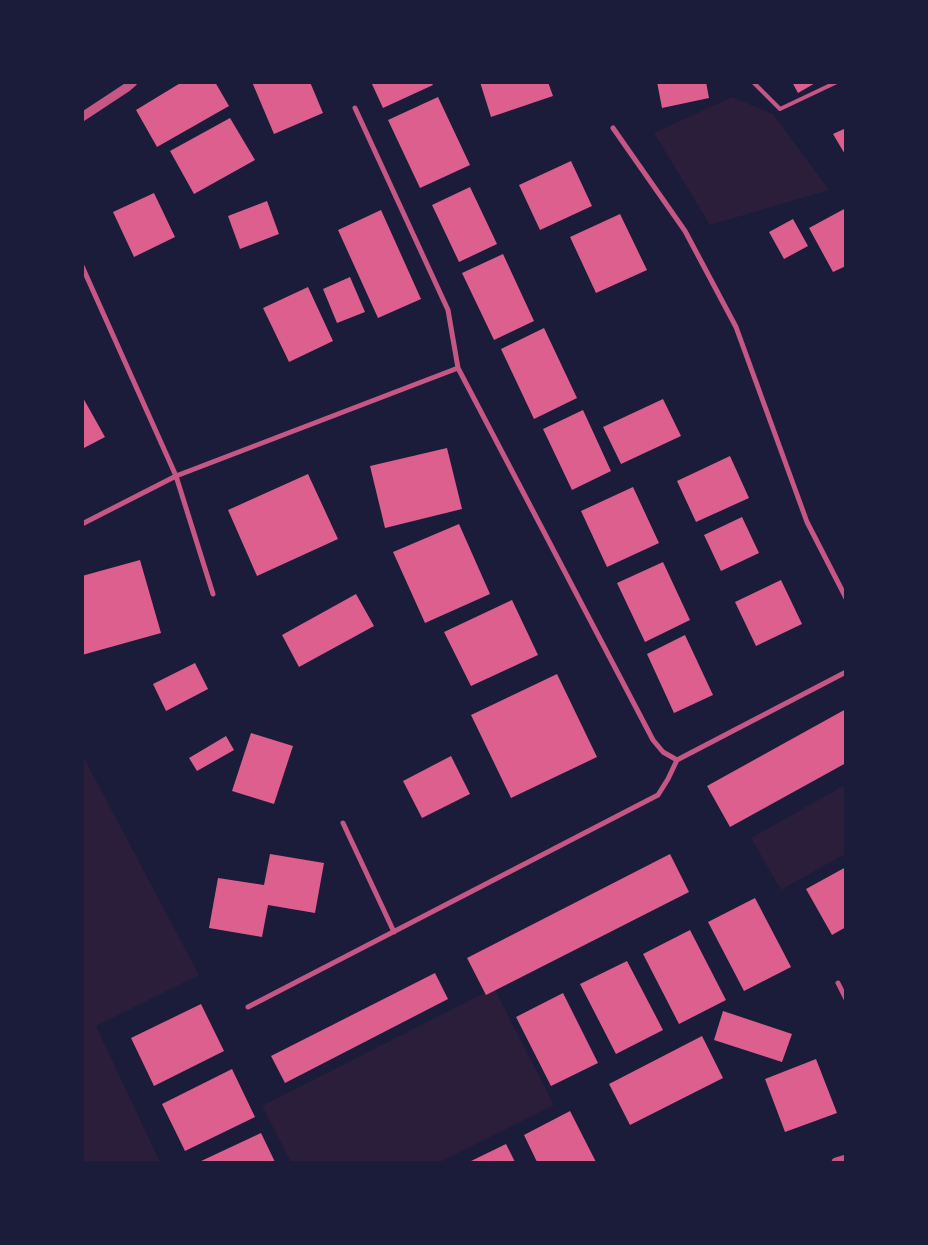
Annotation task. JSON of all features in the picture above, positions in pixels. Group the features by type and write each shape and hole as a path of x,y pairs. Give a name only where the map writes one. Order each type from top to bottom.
{"street":[{"path":"82,117 133,82"},
{"path":"355,108 448,310 458,368 652,740 663,752 677,760"},
{"path":"614,128 685,231 736,327 807,522 846,598"},
{"path":"82,266 176,476 213,594"},
{"path":"82,524 176,476 458,368"},
{"path":"248,1007 658,795 677,760 846,672"},
{"path":"343,823 394,932"},
{"path":"838,983 846,999"},
{"path":"836,1162 846,1159"}],"lane":[{"path":"753,82 780,109 837,82"}],"shaded area":[{"path":"732,97 773,114 829,190 710,225 654,133"},
{"path":"83,756 199,975 96,1026 160,1162 83,1162"},
{"path":"845,785 845,854 781,890 751,838"},
{"path":"494,988 554,1105 440,1162 291,1162 262,1106"}],"building":[{"path":"182,82 215,82 229,106 157,147 136,110"},
{"path":"252,82 310,82 323,113 274,134"},
{"path":"371,82 431,82 433,85 383,108"},
{"path":"480,82 548,82 553,96 491,117"},
{"path":"657,82 706,82 709,98 662,108"},
{"path":"792,82 817,82 798,93"},
{"path":"438,97 470,165 420,188 388,120"},
{"path":"230,118 255,160 194,194 170,151"},
{"path":"846,128 846,156 833,134"},
{"path":"571,161 592,206 540,230 519,185"},
{"path":"470,187 497,244 459,262 432,205"},
{"path":"154,193 175,237 134,257 113,212"},
{"path":"267,201 279,234 240,249 228,216"},
{"path":"846,208 846,266 833,272 809,228"},
{"path":"381,210 421,299 378,318 338,230"},
{"path":"620,214 647,270 596,293 570,237"},
{"path":"793,219 808,246 784,259 769,232"},
{"path":"503,254 534,321 494,340 462,273"},
{"path":"350,277 365,312 337,323 323,289"},
{"path":"308,287 333,341 289,362 263,308"},
{"path":"544,328 577,398 534,419 501,349"},
{"path":"82,396 105,437 82,449"},
{"path":"663,399 681,436 621,464 603,427"},
{"path":"583,410 611,471 572,490 543,429"},
{"path":"447,448 462,509 385,528 370,466"},
{"path":"730,456 749,498 696,522 677,481"},
{"path":"308,474 338,539 257,576 228,510"},
{"path":"633,487 659,543 607,567 581,511"},
{"path":"742,517 759,553 721,571 704,535"},
{"path":"459,524 490,594 425,623 393,552"},
{"path":"140,560 161,633 82,655 82,576"},
{"path":"663,562 690,620 645,642 617,583"},
{"path":"781,580 802,624 756,646 735,602"},
{"path":"356,594 374,626 299,667 282,635"},
{"path":"512,600 538,655 471,686 444,632"},
{"path":"685,635 713,695 674,713 647,654"},
{"path":"195,663 208,689 166,711 153,684"},
{"path":"557,674 597,757 511,798 471,715"},
{"path":"846,709 846,763 730,827 707,786"},
{"path":"251,733 293,746 274,804 232,791"},
{"path":"226,736 234,750 197,771 189,758"},
{"path":"451,756 470,794 422,818 403,781"},
{"path":"270,854 324,863 315,913 268,905 262,937 209,928 218,878 264,885"},
{"path":"670,854 689,892 486,995 467,958"},
{"path":"846,867 846,927 832,935 806,889"},
{"path":"755,898 791,967 744,991 708,922"},
{"path":"690,930 726,1000 679,1024 643,954"},
{"path":"627,961 663,1030 616,1054 580,984"},
{"path":"435,973 448,999 285,1083 271,1056"},
{"path":"563,993 598,1063 551,1086 516,1017"},
{"path":"201,1004 224,1051 154,1086 131,1038"},
{"path":"723,1011 792,1034 782,1062 714,1040"},
{"path":"702,1036 723,1078 630,1125 609,1084"},
{"path":"816,1059 837,1113 785,1132 765,1079"},
{"path":"232,1069 255,1117 185,1151 162,1104"},
{"path":"570,1111 596,1162 537,1162 524,1135"},
{"path":"261,1133 275,1162 199,1162"},
{"path":"506,1144 515,1162 469,1162"}]}
